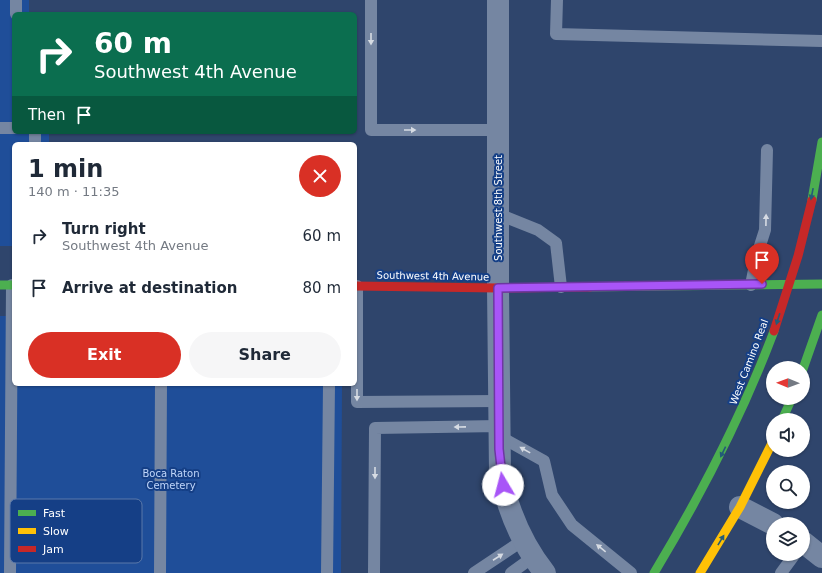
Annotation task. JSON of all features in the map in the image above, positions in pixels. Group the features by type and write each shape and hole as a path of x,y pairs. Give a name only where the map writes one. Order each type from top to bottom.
{"street":[{"name":"Southwest 8th Street","path":"498,0 498,288 500,473 505,497 512,519 533,557"},
{"name":"West Camino Real","path":"654,573 695,506 732,435 767,350 789,285 809,212 822,142"},
{"name":"Southwest 4th Avenue","path":"357,286 498,288 822,284"},
{"path":"806,361 822,315"},
{"path":"700,573 740,507 766,455"},
{"path":"740,507 766,520"},
{"path":"810,551 822,557"}],"lane":[{"path":"16,0 16,12"},
{"path":"371,0 371,130 498,130"},
{"path":"557,0 556,34 822,41"},
{"path":"0,128 12,128"},
{"path":"751,285 756,255 765,230 767,150"},
{"path":"498,214 538,230 556,243 561,287"},
{"path":"9,285 10,573"},
{"path":"160,573 161,386"},
{"path":"327,573 330,386"},
{"path":"357,386 357,402 499,401"},
{"path":"374,573 375,428 499,431 544,461 552,495 572,525 631,573"},
{"path":"474,573 533,557"},
{"path":"511,573 533,557"},
{"path":"781,573 790,561"}],"green space":[{"path":"0,0 29,0 29,12 12,12 12,134 49,134 49,142 12,142 12,246 0,246"},
{"name":"Boca Raton Cemetery","path":"0,316 12,316 12,386 342,386 341,573 0,573"}],"traffic: fast":[{"path":"812,200 822,142"},
{"path":"590,287 822,284"},
{"path":"0,285 12,285"},
{"path":"806,361 822,315"},
{"path":"654,573 720,455 762,363 774,331"},
{"path":"785,413 789,405"}],"traffic: slow":[{"path":"700,573 740,507 766,455"}],"traffic: jam":[{"path":"774,331 798,256 812,200"},
{"path":"357,286 498,288 590,287"}],"route":[{"path":"503,485 500,473 499,449 498,288 762,284"}]}
